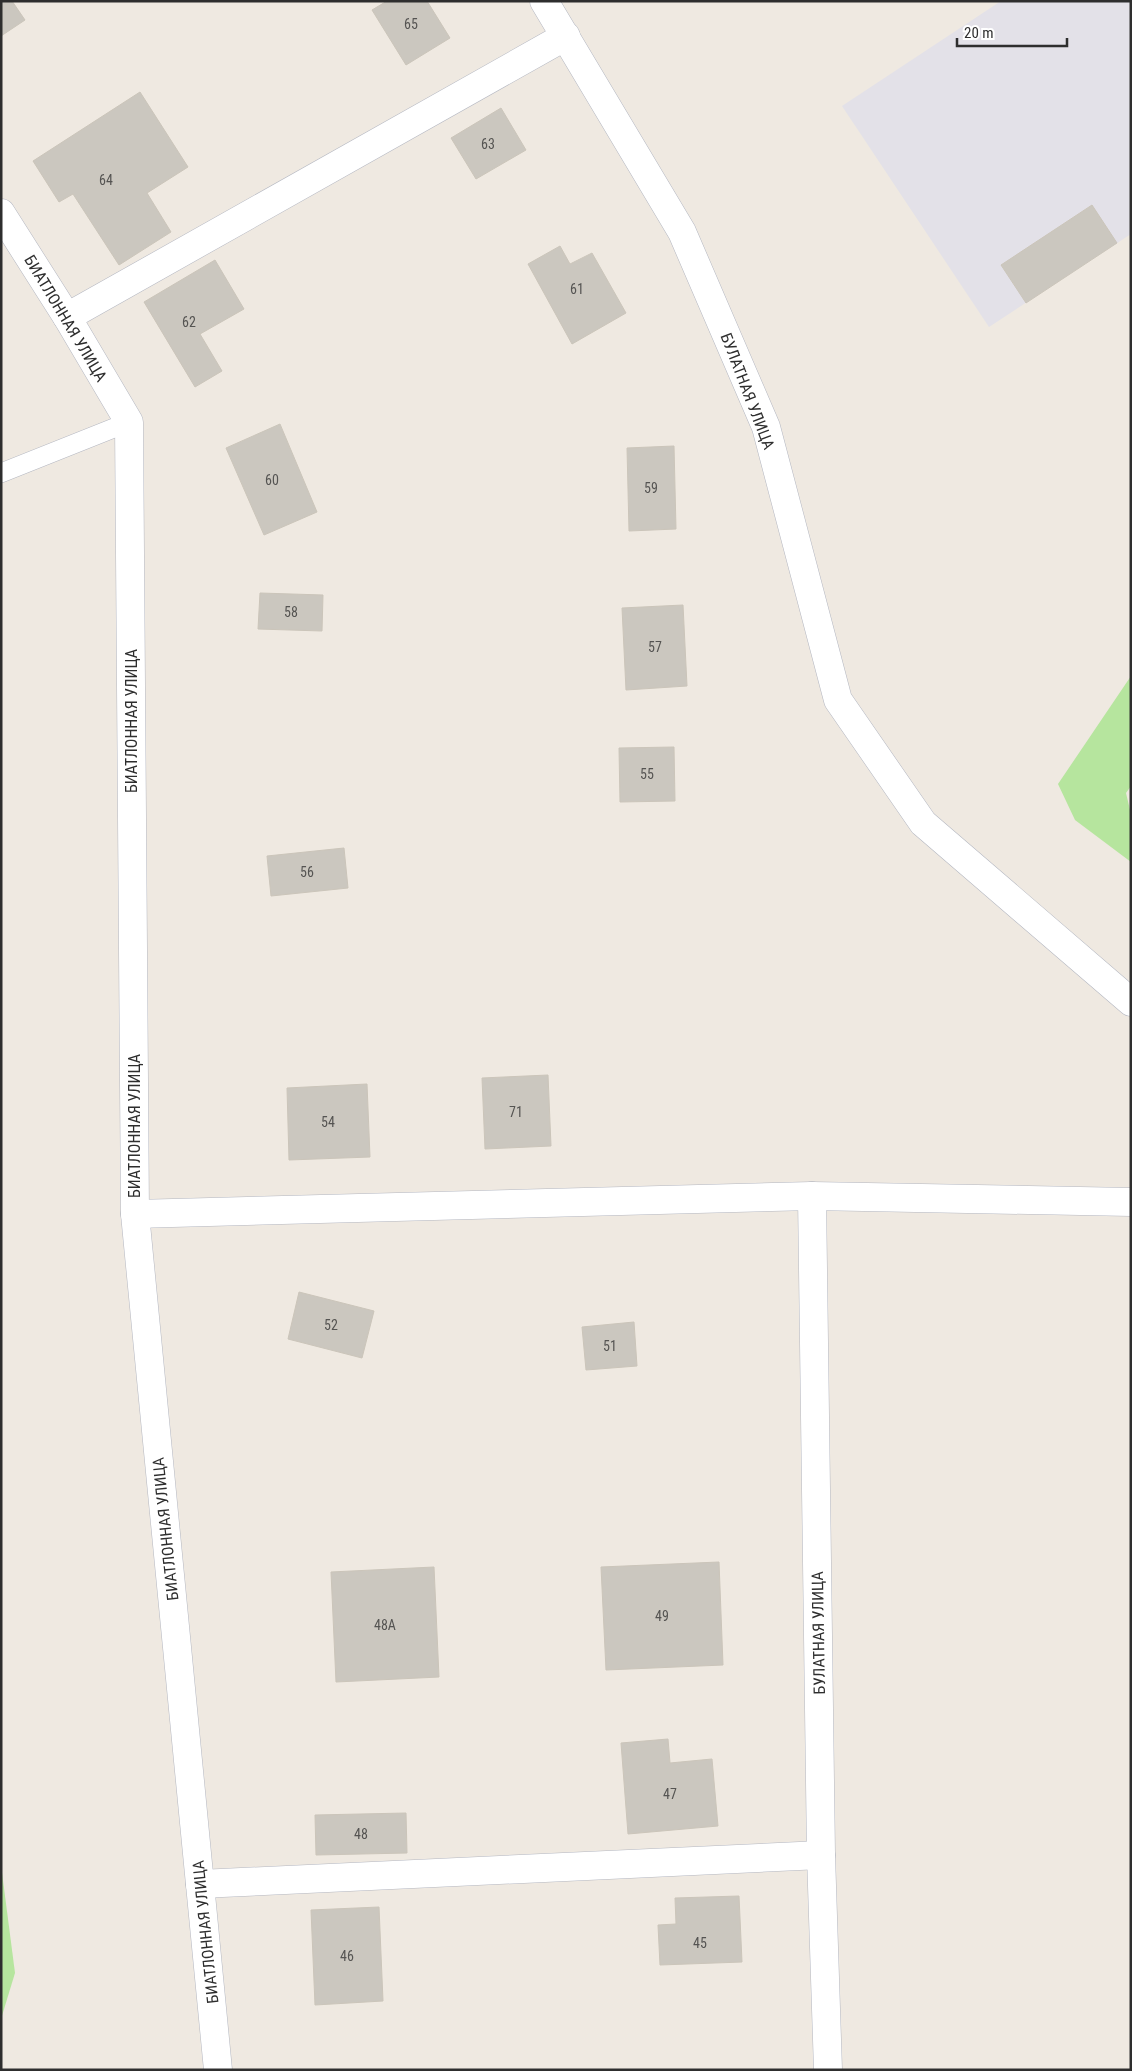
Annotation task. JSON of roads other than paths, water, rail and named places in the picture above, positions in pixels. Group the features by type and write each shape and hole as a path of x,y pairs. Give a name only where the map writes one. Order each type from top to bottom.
{"street":[{"name":"БУЛАТНАЯ УЛИЦА","path":"544,1 682,232 766,427 838,700 923,823 1131,1002"},
{"path":"67,317 566,36"},
{"name":"БИАТЛОННАЯ УЛИЦА","path":"1,213 67,317 129,422 135,1214 218,2070"},
{"name":"БУЛАТНАЯ УЛИЦА","path":"812,1196 821,1855 828,2070"},
{"path":"135,1214 812,1196 1131,1202"},
{"path":"200,1884 821,1855"}],"lane":[{"path":"1,473 129,422"}]}
